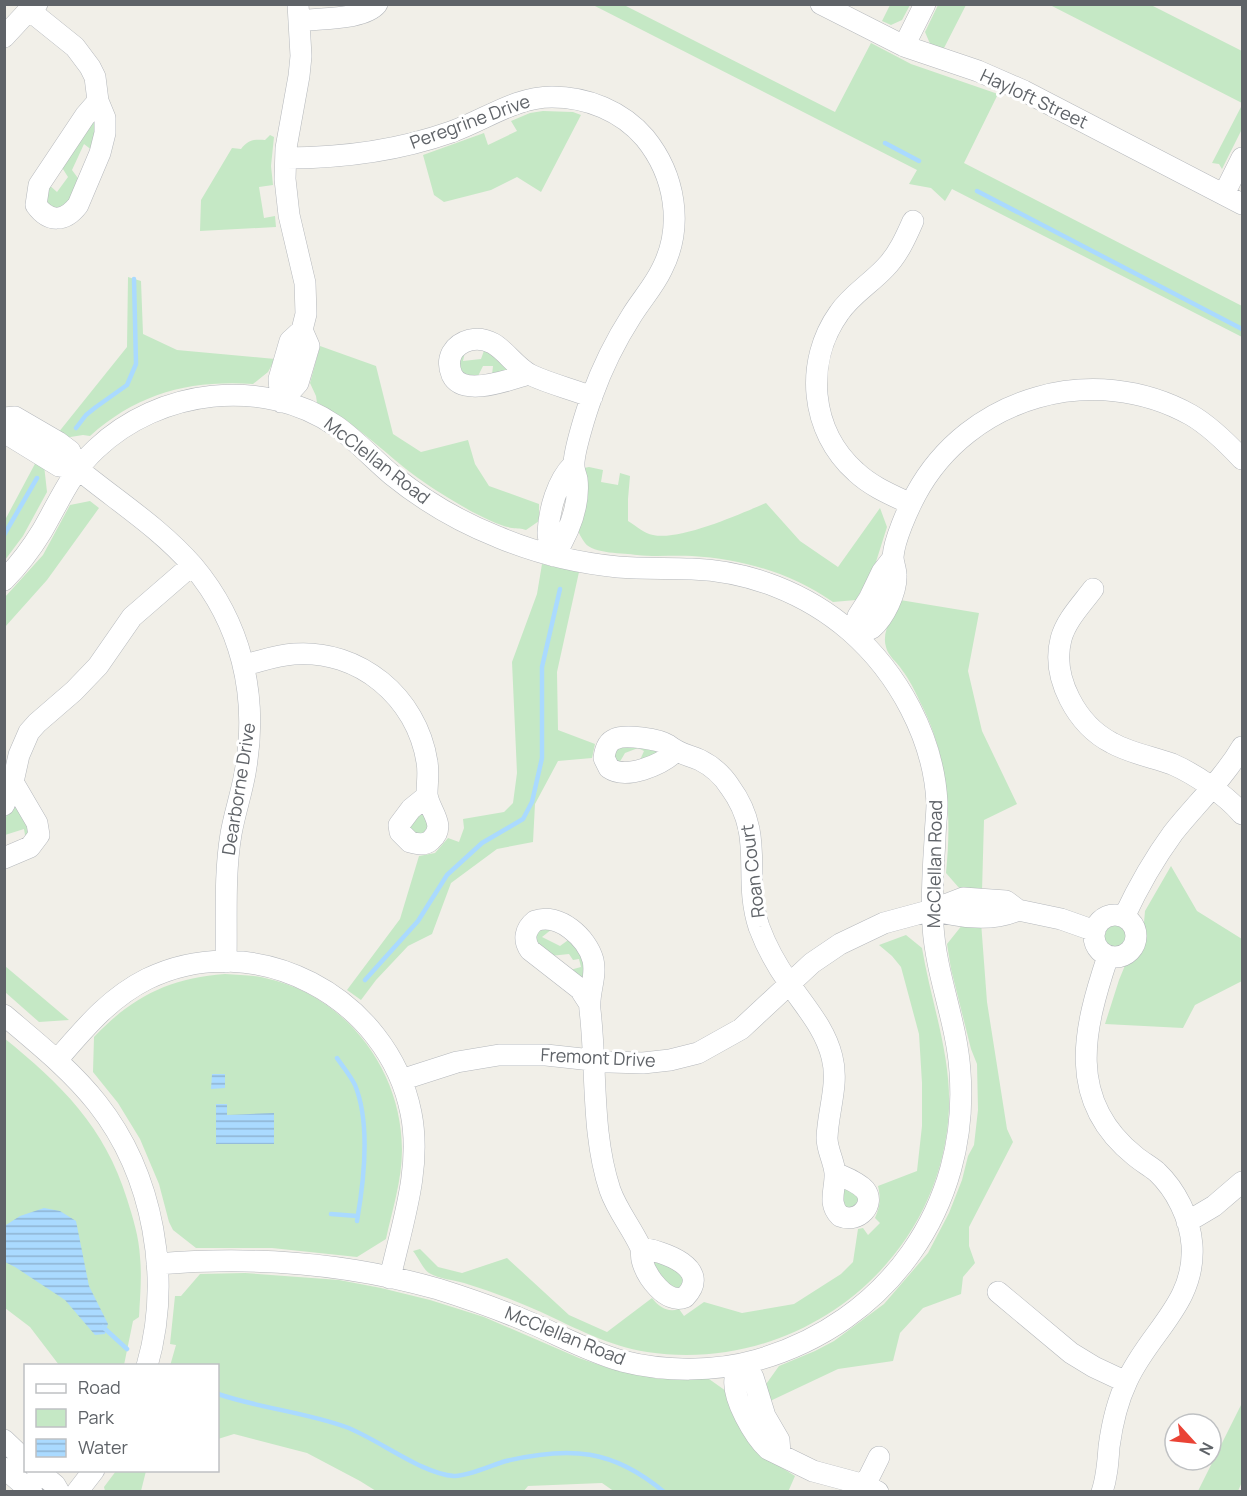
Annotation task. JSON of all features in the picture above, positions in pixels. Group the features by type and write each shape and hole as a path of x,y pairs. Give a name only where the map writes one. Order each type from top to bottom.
{"street":[{"path":"281,402 298,383 309,346 302,330 306,315 305,284 289,215 285,179 291,115 299,76 301,46 299,13 359,14 373,10 377,4"},
{"name":"Hayloft Street","path":"821,4 904,46 978,71 1024,91 1233,199"},
{"path":"904,46 925,4"},
{"path":"4,37 32,6 83,57 95,77 98,101 105,118 105,133 100,153 85,190 72,213 59,218 46,215 36,205 39,185 79,124 98,101"},
{"name":"Peregrine Drive","path":"286,158 332,157 399,147 454,131 508,106 535,98 551,97 579,99 601,106 624,119 649,144 667,175 674,207 673,235 662,270 617,341 592,397 573,465 577,478 573,513 568,530 554,556"},
{"path":"1233,199 1242,159"},
{"path":"911,504 877,488 846,462 832,442 824,425 818,407 816,381 820,353 831,325 850,300 890,263 914,221"},
{"path":"529,374 592,397"},
{"path":"855,635 871,628 884,612 893,593 897,578 893,558 911,504 925,478 942,456 962,437 986,419 1023,401 1071,389 1113,391 1145,397 1175,408 1204,424 1242,459"},
{"name":"McClellan Road","path":"4,580 39,537 70,479 90,454 112,435 140,417 166,406 192,399 222,395 246,396 281,402 317,415 335,426 409,488 451,515 498,537 554,556 624,568 695,569 749,577 802,598 834,617 855,635 885,668 906,700 929,756 937,805 932,910 938,970 957,1046 960,1068 960,1127 953,1165 945,1190 917,1245 898,1270 866,1303 842,1321 819,1335 775,1354 740,1365 672,1368 627,1362 597,1353 484,1304 437,1289 390,1278 279,1261 157,1264"},
{"path":"4,418 15,417 58,442 70,451 78,469"},
{"path":"4,429 7,434 59,466 78,469"},
{"name":"Dearborne Drive","path":"78,469 166,538 192,565 224,611 244,665 250,698 250,738 229,848 226,962"},
{"path":"4,805 13,782 18,755 29,732 93,672 132,617 192,565"},
{"path":"1093,589 1067,625 1061,638 1059,651 1062,681 1072,703 1088,723 1110,742 1182,769 1226,798 1242,814"},
{"path":"244,665 281,655 321,654 346,661 375,677 400,700 416,724 427,761 427,796"},
{"path":"1124,917 1157,857 1174,833 1212,789 1242,747"},
{"name":"Roan Court","path":"675,752 701,760 711,767 730,786 744,809 752,845 754,908 765,940 789,983 823,1032 832,1057 834,1079 827,1142 835,1173"},
{"path":"4,858 30,847 39,835 37,823 13,782"},
{"name":"Fremont Drive","path":"401,1080 457,1062 499,1055 546,1054 630,1063 658,1062 698,1053 746,1025 789,983 826,953 884,923 932,910 963,898 1006,901 1018,910 1061,919 1095,931"},
{"path":"1112,915 1124,917 1134,925 1135,944 1132,949 1121,956 1108,956 1097,946 1095,931 1097,925 1112,915"},
{"path":"1102,1491 1113,1426 1126,1382 1147,1345 1178,1305 1187,1286 1192,1256 1187,1222 1179,1203 1158,1173 1126,1148 1107,1127 1089,1085 1086,1051 1087,1027 1108,956"},
{"path":"57,1060 104,1008 136,985 171,970 200,963 255,963 310,981 333,994 351,1008 370,1028 391,1059 401,1080 412,1117 414,1154 409,1195 390,1278"},
{"path":"590,1003 604,1167 616,1205 641,1248"},
{"path":"4,1015 57,1060 98,1104 128,1153 148,1211 157,1264 158,1301 147,1364"},
{"path":"1187,1222 1214,1206 1242,1182"},
{"path":"998,1292 1071,1353 1126,1382"},
{"path":"740,1365 734,1380 745,1416 768,1449 813,1471 872,1488 879,1456"},
{"path":"4,1440 24,1459"},
{"path":"4,1468 32,1491"},
{"path":"39,1472 55,1485 58,1491"},
{"path":"77,1491 92,1472"}],"green space":[{"path":"593,5 624,5 835,112 871,43 911,64 998,94 964,163 1242,306 1242,337 952,189 945,201 931,188 909,184 917,170"},
{"path":"890,5 910,5 902,20 891,25 882,21"},
{"path":"938,5 966,5 943,50 931,46 925,32"},
{"path":"1050,5 1151,5 1242,51 1242,103"},
{"path":"1242,105 1242,129 1222,169 1219,164 1212,163"},
{"path":"573,112 581,115 541,192 517,177 491,190 444,202 434,195 423,155 484,133 488,145 517,131 511,121 530,113"},
{"path":"93,118 97,120 93,151 84,144 72,170 80,181 69,206 58,211 45,203 48,184 57,192 68,177 61,166"},
{"path":"270,135 274,137 271,166 273,185 259,187 264,218 275,216 276,227 200,231 201,200 232,148 241,149 249,142 265,140"},
{"path":"128,277 141,281 143,334 177,350 275,359 268,372 253,384 208,384 166,392 127,409 90,436 64,438 58,433 127,347"},
{"path":"320,346 376,366 393,434 421,452 468,440 475,464 489,486 539,504 539,521 526,530 490,521 418,478 357,428 317,403 310,383"},
{"path":"485,348 511,369 492,375 493,366 483,366 476,380 464,378 457,361 465,352 463,361 481,359"},
{"path":"37,460 44,465 47,492 23,536 5,560 5,520"},
{"path":"584,468 603,470 601,482 618,485 620,473 630,476 628,521 653,535 665,536 694,530 726,520 766,503 800,541 838,567 880,508 887,527 869,584 862,589 856,600 833,602 783,575 748,564 692,556 644,556 589,547 580,535 577,522"},
{"path":"90,501 99,508 47,580 5,627 5,597 43,555 70,505"},
{"path":"542,564 579,572 557,672 558,730 595,744 592,758 558,761 535,804 533,842 497,849 451,883 432,934 408,946 376,980 361,1000 347,990 400,919 419,856 435,853 448,838 459,842 464,828 463,819 504,812 513,803 517,773 512,662 537,594"},
{"path":"900,600 979,613 968,671 982,731 1017,804 984,820 982,891 960,889 946,873 948,807 937,743 914,689 886,647 885,635"},
{"path":"617,746 654,748 659,753 640,760 644,751 638,748 625,753 618,765 612,754"},
{"path":"14,801 30,832 26,841 24,829 5,835 4,821"},
{"path":"422,808 431,826 421,836 409,830 409,821"},
{"path":"1171,866 1197,911 1242,939 1242,981 1195,1005 1183,1028 1105,1024 1126,963 1138,954 1142,946 1145,911"},
{"path":"1116,921 1127,925 1131,936 1127,947 1116,951 1105,947 1101,936 1105,925"},
{"path":"981,922 987,1002 1007,1129 1013,1142 969,1227 969,1246 975,1263 963,1277 961,1294 923,1308 900,1333 893,1361 838,1369 768,1402 764,1387 779,1366 834,1341 884,1304 928,1253 949,1213 962,1180 968,1156 974,1145 978,1110 977,1064 971,1049 951,969 947,944 963,924"},
{"path":"536,929 552,929 542,937 560,946 571,938 585,956 585,980 570,970 581,967 579,959 573,960 569,954 550,956 533,944"},
{"path":"906,935 922,948 947,1068 949,1109 940,1165 920,1215 890,1260 852,1297 807,1326 757,1345 703,1354 647,1352 606,1341 493,1293 433,1275 427,1271 413,1251 420,1249 438,1267 462,1273 507,1258 569,1315 607,1332 652,1298 664,1308 679,1309 684,1316 704,1302 742,1313 794,1304 841,1274 853,1262 858,1229 863,1228 868,1235 880,1223 875,1218 880,1202 878,1186 917,1171 922,1126 919,1034 901,967 879,945"},
{"path":"5,966 69,1020 39,1022 5,992"},
{"path":"225,974 265,978 294,987 320,1001 344,1019 364,1040 380,1064 392,1091 399,1120 402,1150 400,1173 386,1239 357,1257 272,1248 196,1248 173,1230 159,1184 140,1139 118,1103 93,1072 94,1037 123,1011 137,1001 169,985 205,976"},
{"path":"4,1038 62,1090 79,1109 107,1150 127,1199 135,1228 141,1272 139,1317 133,1321 124,1364 58,1364 30,1327 5,1308"},
{"path":"840,1184 859,1196 858,1206 844,1209"},
{"path":"651,1257 685,1274 681,1290 668,1288 650,1260"},
{"path":"245,1273 339,1280 381,1288 484,1317 579,1358 611,1369 659,1379 709,1379 726,1391 765,1457 795,1476 788,1492 615,1492 602,1483 528,1486 523,1492 376,1491 307,1453 234,1434 219,1439 219,1364 171,1364 176,1345 170,1344 175,1296 181,1296 200,1274"},
{"path":"1242,1403 1242,1482 1238,1491 1198,1491 1208,1472 1223,1472 1223,1441"},
{"path":"115,1472 146,1472 141,1491 105,1491 104,1487"}],"water":[{"path":"212,1074 225,1074 225,1088 211,1089"},
{"path":"216,1104 227,1104 227,1115 274,1113 274,1144 216,1144"},
{"path":"44,1208 60,1211 76,1221 89,1286 108,1324 105,1334 95,1335 65,1300 5,1262 6,1225 20,1216"}],"waterway":[{"path":"885,143 919,161"},
{"path":"977,191 1242,329"},
{"path":"76,428 86,415 127,385 136,364 134,279"},
{"path":"4,535 37,478"},
{"path":"365,980 418,921 447,875 482,843 523,819 532,802 542,758 542,667 560,589"},
{"path":"337,1058 355,1085 363,1117 364,1171 357,1221"},
{"path":"331,1214 357,1216"},
{"path":"103,1327 127,1349"},
{"path":"219,1394 346,1427 414,1463 441,1474 459,1476 529,1456 571,1453 608,1459 627,1467 664,1492"}]}
